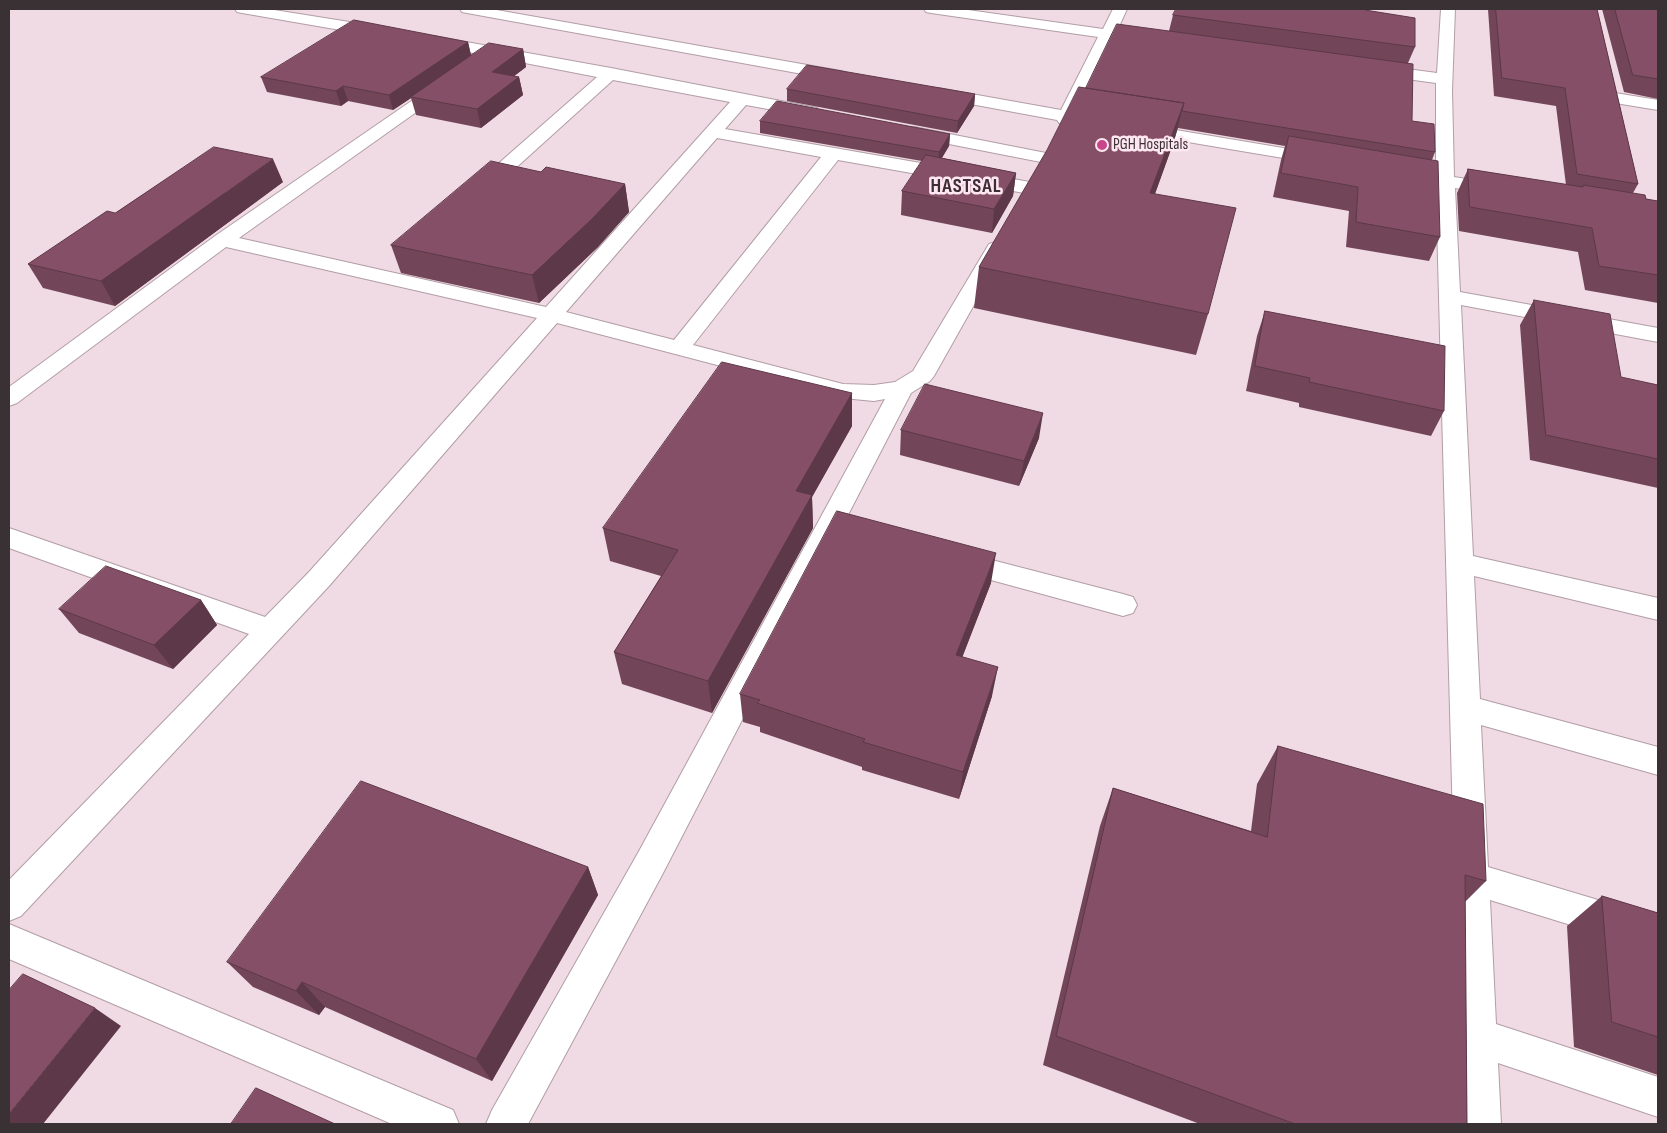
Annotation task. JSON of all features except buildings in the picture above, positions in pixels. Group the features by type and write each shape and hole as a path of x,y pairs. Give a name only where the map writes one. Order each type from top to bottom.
{"street":[{"path":"244,9 397,35"},
{"path":"467,9 857,79"},
{"path":"9,398 222,240 465,71 550,9"},
{"path":"931,9 1136,38"},
{"path":"713,132 833,154 1026,197 1120,9"},
{"path":"1448,9 1444,79 1445,181 1481,1124"},
{"path":"416,38 612,73 830,116"},
{"path":"1358,68 1444,79"},
{"path":"470,198 612,73"},
{"path":"1610,80 1619,118"},
{"path":"923,90 1096,121"},
{"path":"1614,98 1658,105"},
{"path":"9,904 319,579 742,99"},
{"path":"1125,126 1338,163"},
{"path":"899,129 1046,158"},
{"path":"679,348 833,154"},
{"path":"1387,171 1514,192"},
{"path":"222,240 388,271 843,391 874,393 902,388 922,376 1006,231"},
{"path":"1450,297 1658,335"},
{"path":"506,1124 650,864 842,531 902,388"},
{"path":"9,538 271,630"},
{"path":"933,555 1124,605"},
{"path":"1460,563 1658,609"},
{"path":"1466,708 1658,761"},
{"path":"1472,878 1658,935"},
{"path":"9,940 439,1124"},
{"path":"1478,1037 1658,1097"}],"place":[{"name":"PGH Hospitals","path":"1102,145"}],"district":[{"name":"HASTSAL","path":"966,187"}]}
